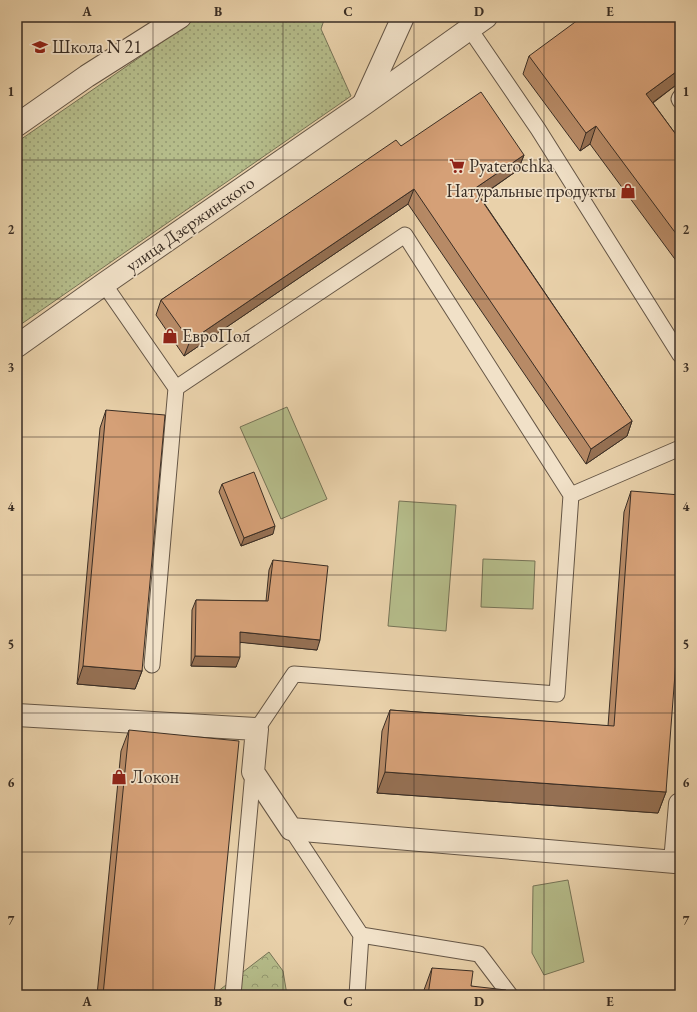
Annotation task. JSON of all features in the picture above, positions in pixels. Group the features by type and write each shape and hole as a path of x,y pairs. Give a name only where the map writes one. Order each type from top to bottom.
{"street":[{"path":"364,104 403,17"},
{"path":"17,124 86,76 176,18"},
{"name":"улица Дзержинского","path":"17,346 478,23"},
{"path":"17,715 257,729 253,772 291,829 678,864 680,804"}],"lane":[{"path":"478,23 538,130 680,355"},
{"path":"680,98 678,99 680,101"},
{"path":"176,388 405,235 571,495 557,694 294,674 257,729"},
{"path":"104,284 176,388 152,666"},
{"path":"571,495 680,448"},
{"path":"233,995 253,772"},
{"path":"291,829 361,935 356,995"},
{"path":"361,935 479,954 510,995"}],"green space":[{"path":"198,17 325,17 321,29 351,96 17,327 17,142"},
{"path":"287,407 327,499 281,519 240,427"},
{"path":"399,501 456,505 446,631 388,626"},
{"path":"483,559 535,561 533,609 481,607"},
{"path":"568,880 584,962 544,975 532,953 533,886"},
{"path":"269,952 283,971 287,995 213,995"}],"building":[{"path":"582,17 680,17 680,69 646,94 680,140 680,239 596,126 586,133 529,56"},
{"path":"481,92 524,155 474,189 632,421 591,449 414,189 190,341 161,300 396,140 401,146"},
{"path":"106,410 165,415 142,671 83,666"},
{"path":"254,472 275,526 244,538 222,484"},
{"path":"631,491 680,495 680,608 666,792 385,772 390,710 614,726"},
{"path":"273,560 328,566 320,640 240,632 240,657 195,656 196,600 268,601"},
{"path":"129,730 239,741 214,995 103,995"},
{"path":"432,968 473,971 471,986 506,990 506,995 428,995"}],"place":[{"name":"Школа N 21","path":"40,47"},
{"name":"Pyaterochka","path":"457,166"},
{"name":"Натуральные продукты","path":"628,191"},
{"name":"ЕвроПол","path":"170,336"},
{"name":"Локон","path":"119,777"}]}
